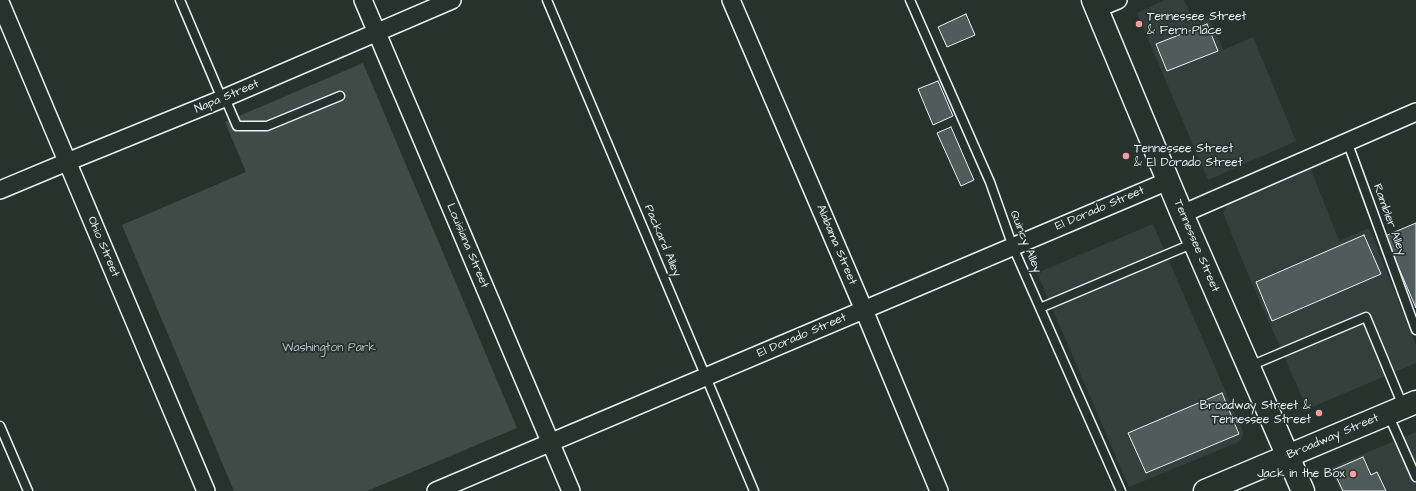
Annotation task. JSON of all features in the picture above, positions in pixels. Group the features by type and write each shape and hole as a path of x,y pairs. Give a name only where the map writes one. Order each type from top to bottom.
{"main road":[{"name":"Tennessee Street","path":"1094,5 1194,243 1303,491"},
{"name":"Broadway Street","path":"1205,491 1402,407"}],"street":[{"name":"Louisiana Street","path":"363,0 570,491"},
{"name":"Napa Street","path":"0,190 223,99 452,0"},
{"name":"Alabama Street","path":"731,0 864,310 939,491"},
{"path":"1094,5 1118,0"},
{"name":"Ohio Street","path":"0,2 206,491"},
{"path":"1182,214 1416,112"},
{"name":"El Dorado Street","path":"436,491 1168,181"}],"lane":[{"path":"180,0 223,99 237,126 266,126 340,96"},
{"name":"Packard Alley","path":"547,0 754,491"},
{"name":"Quincy Alley","path":"910,0 990,182 1013,247 1121,491"},
{"name":"Rambler Alley","path":"1347,141 1416,330"},
{"path":"1040,308 1194,243"},
{"path":"1249,367 1366,317 1402,407 1416,477"},
{"path":"0,426 28,491"}],"shaded area":[{"path":"1165,0 1184,0 1194,22 1208,16 1223,50 1253,37 1296,141 1208,180 1137,13"},
{"path":"1310,167 1339,241 1369,228 1416,345 1416,363 1312,407 1306,406 1223,213 1229,200"},
{"path":"1153,224 1243,432 1242,439 1236,443 1129,487 1037,273"},
{"path":"1416,432 1416,491 1340,491 1330,468"}],"green space":[{"name":"Washington Park","path":"363,63 517,428 367,491 234,491 122,225 246,172 225,122"}],"building":[{"path":"966,14 975,35 947,47 938,27"},
{"path":"1207,24 1218,51 1167,71 1156,44"},
{"path":"938,81 953,116 933,125 918,89"},
{"path":"951,127 974,180 961,186 937,133"},
{"path":"1416,223 1416,308 1385,236"},
{"path":"1364,235 1381,274 1272,321 1256,282"},
{"path":"1222,393 1239,434 1146,473 1128,433"},
{"name":"Jack in the Box","path":"1363,457 1371,475 1377,472 1386,491 1343,491 1333,470"}],"place":[{"name":"Tennessee Street & Fern Place","path":"1139,24"},
{"name":"Tennessee Street & El Dorado Street","path":"1126,156"},
{"name":"Broadway Street & Tennessee Street","path":"1319,413"},
{"name":"Jack in the Box","path":"1353,474"}]}
